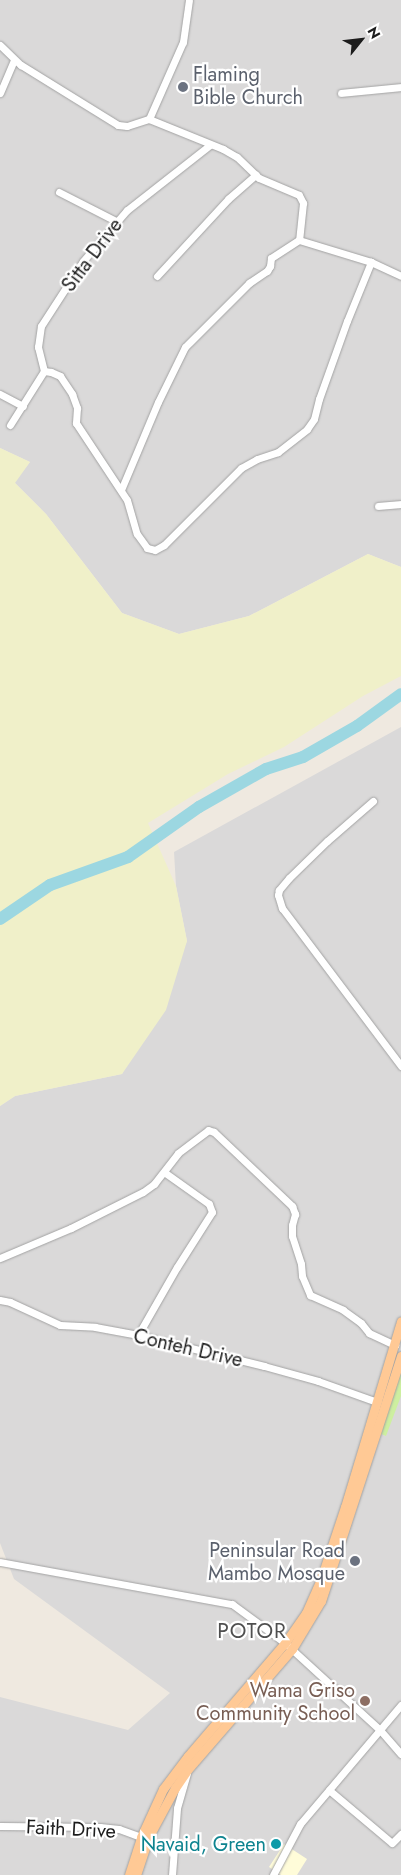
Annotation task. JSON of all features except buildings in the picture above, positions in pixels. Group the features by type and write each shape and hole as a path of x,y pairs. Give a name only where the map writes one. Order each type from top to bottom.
{"main road":[{"path":"349,1508 377,1402 401,1322"},
{"path":"136,1875 149,1836 175,1788 188,1769 288,1646 306,1613 349,1508 401,1356"},
{"path":"129,1875 141,1837 164,1788 188,1756 288,1646"}],"street":[{"path":"149,119 183,42 189,0"},
{"path":"0,45 14,60 118,125 127,126 149,119 237,157 256,175 275,186 299,195 302,200 299,240"},
{"path":"0,93 14,60"},
{"path":"341,93 401,87"},
{"name":"Sitta Drive","path":"44,371 38,347 41,326 83,261 127,210 210,144"},
{"path":"157,276 228,199 256,175"},
{"path":"59,192 116,221"},
{"path":"121,490 158,402 185,347 250,283 267,271 271,258 299,240 371,262 401,276"},
{"path":"10,426 44,371 60,376 68,386 77,408 76,423 128,500 137,534 147,548 155,550 164,545 241,468 257,459 278,452 307,429 314,419 334,356 371,262"},
{"path":"0,394 23,406"},
{"path":"378,506 401,504"},
{"path":"373,801 327,841 289,878 279,890 278,895 282,908 401,1066"},
{"path":"0,1258 71,1228 127,1201 154,1184 178,1154 208,1130 214,1132 292,1206 295,1214 292,1236 301,1264 302,1276 310,1295 343,1310 361,1323 369,1333 395,1345"},
{"path":"138,1335 176,1267 212,1212 210,1204 164,1172"},
{"name":"Conteh Drive","path":"0,1300 10,1302 60,1325 95,1327 138,1335 318,1381 377,1402"},
{"path":"0,1562 232,1604 288,1646 380,1730 401,1754"},
{"path":"274,1875 300,1824 401,1705"},
{"path":"172,1875 177,1808 188,1769"},
{"path":"329,1790 392,1843 401,1847"},
{"name":"Faith Drive","path":"0,1826 119,1829 141,1837"},
{"path":"392,1843 401,1834"}],"shaded area":[{"path":"0,0 401,0 401,567 368,554 249,616 179,634 122,613 46,514 14,482 30,462 0,448"},
{"path":"401,727 401,1875 0,1875 0,1697 128,1730 170,1693 14,1579 0,1543 0,1106 15,1096 122,1074 187,941 176,886 174,852"},
{"path":"284,1844 307,1859 297,1875 281,1875 269,1867"}],"green space":[{"path":"0,448 30,462 15,483 46,514 122,613 179,634 249,616 368,554 401,567 401,676 363,696 284,747 228,774 148,823 176,886 187,941 166,1010 122,1074 15,1096 0,1106"},
{"path":"401,1352 401,1396 386,1436 376,1432"}],"waterway":[{"path":"0,919 50,885 128,857 199,807 266,769 303,757 357,726 401,694"}],"place":[{"name":"Flaming Bible Church","path":"183,87"},
{"name":"Peninsular Road Mambo Mosque","path":"355,1561"},
{"name":"Wama Griso Community School","path":"365,1701"},
{"name":"Navaid, Green","path":"276,1844"}],"district":[{"name":"POTOR","path":"252,1631"}]}
